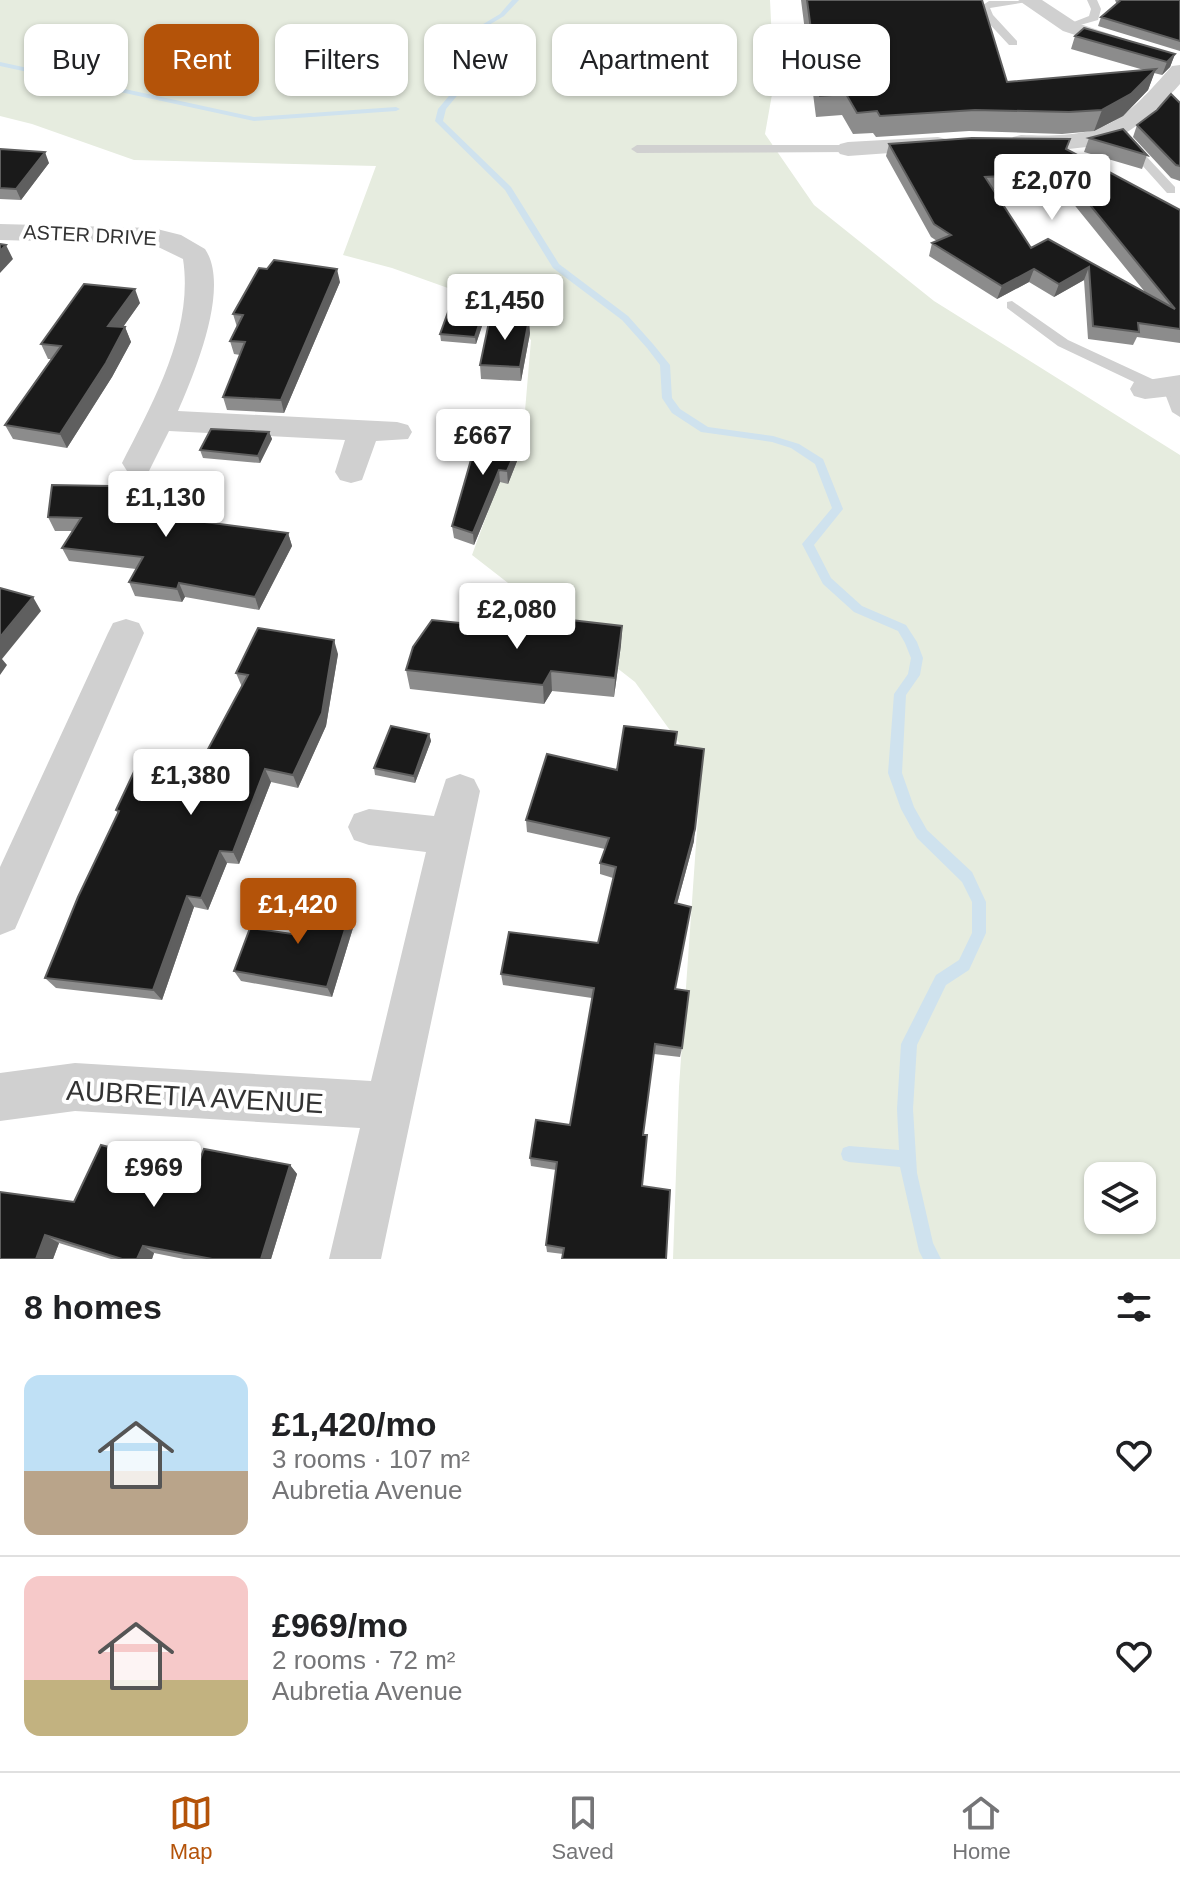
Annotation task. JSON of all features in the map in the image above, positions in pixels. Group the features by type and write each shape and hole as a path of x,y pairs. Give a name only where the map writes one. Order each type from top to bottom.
{"street":[{"path":"998,141 1069,143 1092,141 1118,132 1148,107 1170,60 1070,27 1029,0"},
{"path":"848,149 960,143"},
{"name":"ASTER DRIVE","path":"0,232 153,236 172,241 196,255 203,282 178,381 138,463"},
{"path":"160,420 397,432"},
{"path":"351,472 364,430"},
{"path":"0,915 126,633"},
{"path":"355,1259 460,791"},
{"path":"369,827 450,836"},
{"name":"AUBRETIA AVENUE","path":"0,1097 75,1087 390,1106"}],"lane":[{"path":"969,4 985,7 993,3 1029,0"},
{"path":"1070,27 1094,18 1096,9 1092,0"},
{"path":"985,7 988,16 1013,43"},
{"path":"1118,132 1171,190"},
{"path":"637,149 848,149"},
{"path":"1012,305 1023,316 1107,367 1166,392"}],"shaded area":[{"path":"0,0 770,0 771,24 753,24 753,96 772,96 765,134 814,205 934,301 1180,455 1180,1259 673,1259 679,1087 701,773 635,682 472,555 525,411 531,340 487,302 392,268 343,255 376,166 134,160 0,116"}],"building":[{"path":"807,0 982,0 1007,82 1156,69 1131,94 1102,110 975,110 880,116 877,111 857,113 847,96 890,96 890,24 810,24"},
{"path":"1121,0 1180,0 1180,41 1101,17"},
{"path":"1084,28 1175,54 1167,62 1075,36"},
{"path":"1171,94 1180,103 1180,166 1137,125"},
{"path":"1123,129 1147,155 1089,138"},
{"path":"972,138 1070,139 1066,149 1180,210 1180,329 1138,323 1139,332 1093,326 1089,267 1059,284 1034,269 1002,286 932,243 951,235 934,224 889,144","holes":["1064,173 1175,309 1048,239 1031,248 985,177"]},
{"path":"0,149 45,152 16,189 0,188"},
{"path":"274,260 337,269 281,400 223,397 245,342 230,341 243,315 233,314 259,268 267,269"},
{"path":"84,284 135,289 108,326 125,327 106,363 60,434 5,425 61,346 41,344"},
{"path":"451,304 485,306 475,337 440,334"},
{"path":"490,317 529,319 520,367 480,365"},
{"path":"211,429 269,432 258,456 200,450"},
{"path":"479,432 521,439 507,471 499,470 473,533 452,526"},
{"path":"52,485 110,486 178,494 166,517 288,533 255,597 179,583 177,589 129,582 143,557 62,548 81,518 48,517"},
{"path":"0,588 33,597 0,637"},
{"path":"562,619 622,626 615,678 551,671 543,685 406,670 413,647 432,620 554,633"},
{"path":"258,628 334,640 322,713 293,775 265,769 233,852 220,851 201,898 187,896 153,990 45,978 141,757 200,764 248,675 236,673"},
{"path":"391,726 429,734 414,776 374,768"},
{"path":"624,726 677,732 675,745 704,749 695,829 675,903 691,907 675,989 689,991 682,1048 655,1044 643,1135 647,1135 642,1186 670,1190 666,1259 562,1259 564,1248 546,1245 557,1162 530,1158 536,1120 570,1125 594,988 501,974 509,932 598,943 616,867 600,863 609,838 526,820 547,754 617,770"},
{"path":"305,899 352,907 327,987 234,971 250,928 292,934"},
{"path":"101,1145 196,1170 204,1149 290,1165 261,1259 212,1259 143,1246 137,1259 122,1259 45,1235 36,1259 0,1259 0,1192 74,1202"}],"waterway":[{"path":"516,0 502,15 456,42 454,50 467,79 442,109 439,121 508,189 556,266 625,318 650,346 665,365 667,398 676,411 705,430 773,439 795,446 819,462 838,509 808,544 827,581 858,609 902,628 917,658 914,675 900,694 895,773 908,809 922,834 967,877 979,902 979,933 964,965 941,980 909,1044 905,1109 909,1173 925,1245 932,1259"},
{"path":"0,64 254,119 396,109"},
{"path":"849,1154 908,1159"}]}
